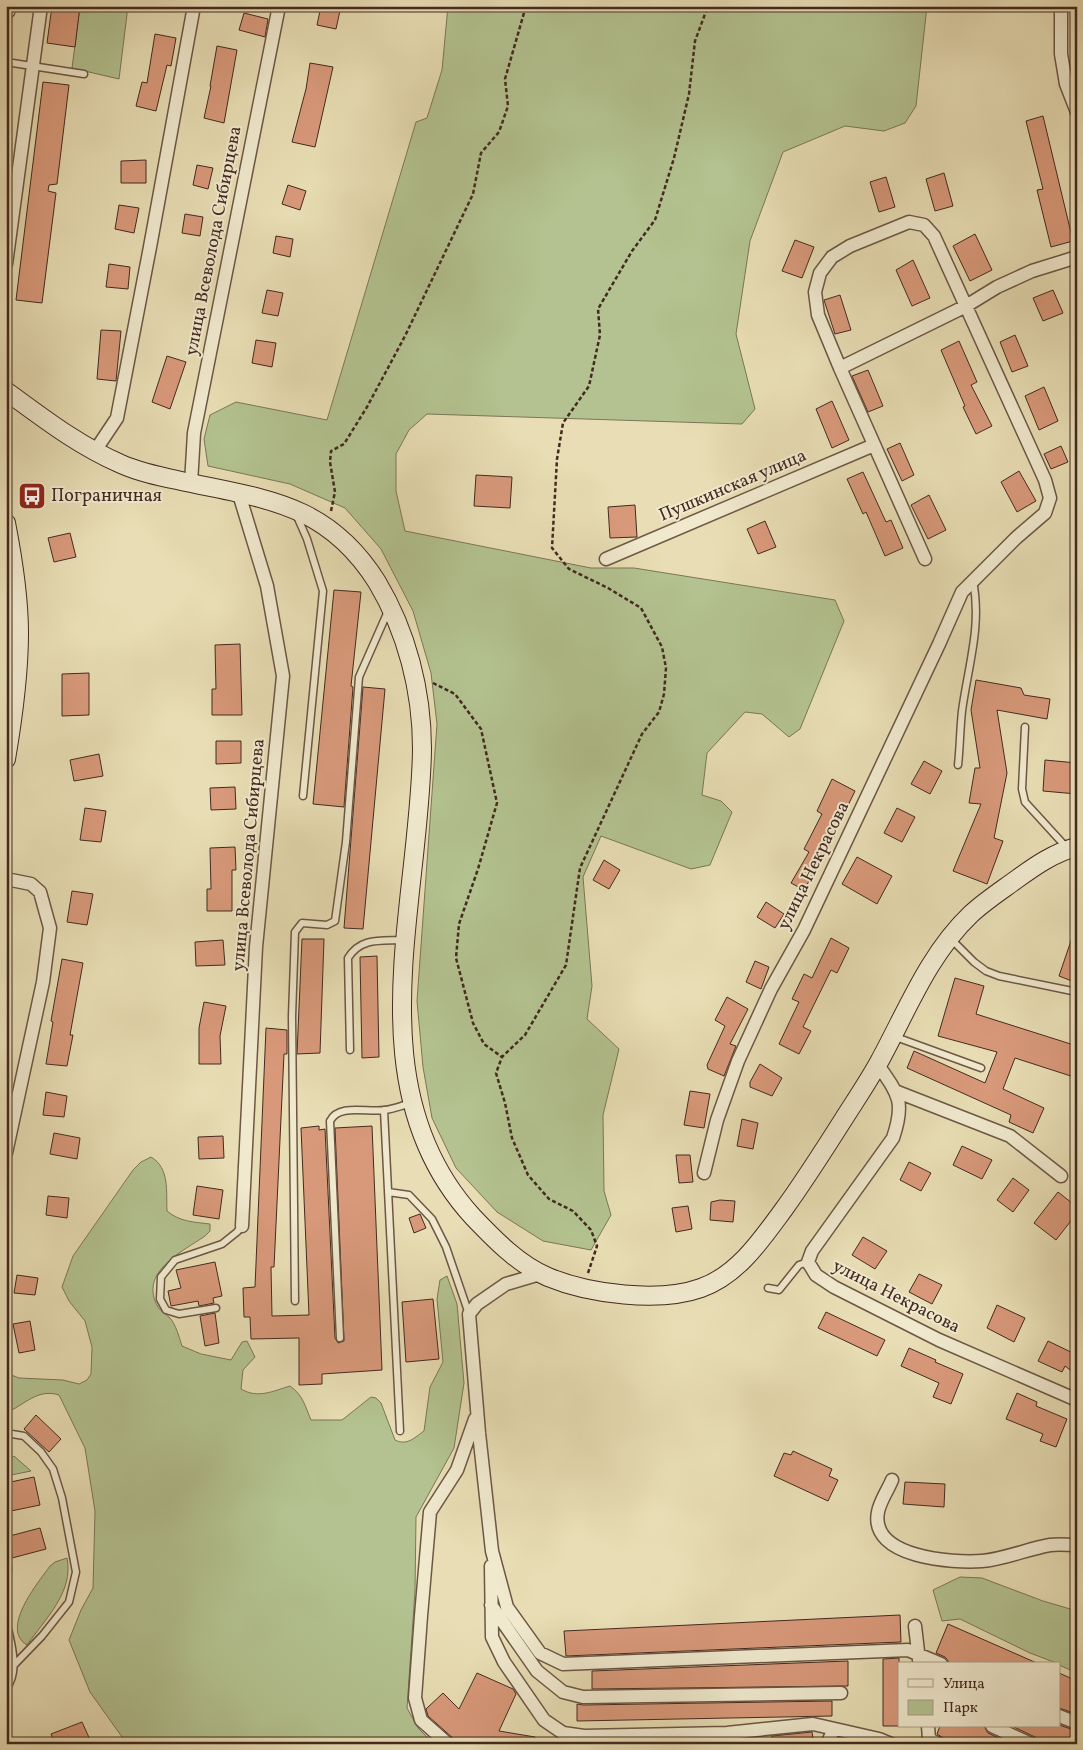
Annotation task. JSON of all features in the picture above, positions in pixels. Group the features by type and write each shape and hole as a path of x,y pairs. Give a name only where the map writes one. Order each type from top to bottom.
{"main road":[{"path":"6,391 67,435 130,468 153,475 271,500 309,515 328,527 358,556 376,580 390,606 404,640 414,673 422,746 420,788 404,940 403,1048 412,1103 419,1130 431,1157 464,1207 491,1236 520,1262 540,1274 582,1289 646,1295 676,1294 699,1289 718,1280 742,1262 770,1229 805,1180 878,1065 926,970 949,937 973,911 1034,866 1072,848"},
{"path":"6,523 17,592 19,633 16,684 6,759"}],"street":[{"path":"6,264 41,6"},
{"path":"95,451 117,418 194,6"},
{"name":"улица Всеволода Сибирцева","path":"191,483 194,433 279,6"},
{"path":"1061,6 1061,54 1066,84 1077,112"},
{"path":"925,560 818,315 815,292 820,273 832,257 850,246 909,222 924,225 934,236 1045,480 1050,498 1045,514 1016,538 973,580"},
{"path":"840,368 1032,271 1077,257"},
{"name":"Пушкинская улица","path":"606,559 874,445"},
{"name":"улица Всеволода Сибирцева","path":"239,494 267,586 284,676 256,947 242,1226"},
{"name":"улица Некрасова","path":"704,1173 717,1120 738,1061 771,989 804,930 962,592 973,580"},
{"path":"6,879 31,884 40,892 50,928 43,982 6,1153"},
{"name":"улица Некрасова","path":"878,1065 896,1090 899,1104 899,1119 893,1138 812,1250 808,1262 816,1275 842,1292 940,1340 1077,1400"},
{"path":"896,1090 1010,1136 1061,1176"},
{"path":"540,1274 506,1284 477,1304 469,1314 492,1551 492,1637 504,1662 544,1720 563,1733 584,1736 727,1733 813,1724 879,1739 891,1744"},
{"path":"448,1744 421,1720 415,1698 429,1521 430,1512 458,1470 478,1412"},
{"path":"892,1480 878,1512 878,1526 887,1539 901,1550 940,1560 985,1561 1051,1545 1077,1545"},
{"path":"492,1551 507,1607 540,1652 563,1664 908,1650 922,1661"},
{"path":"491,1606 537,1671 563,1692 583,1697 842,1693"},
{"path":"916,1626 922,1661"},
{"path":"1060,1716 1077,1723"},
{"path":"928,1728 929,1739 939,1744"},
{"path":"996,1728 1031,1744"},
{"path":"827,1744 834,1729"}],"lane":[{"path":"6,62 84,74"},
{"path":"293,509 307,539 323,591 303,796"},
{"path":"958,765 962,711 976,623 977,600 973,580"},
{"path":"296,1301 292,1016 295,932 302,923 327,924 335,921 346,842 359,677 390,606"},
{"path":"1025,727 1022,789 1025,802 1072,848"},
{"path":"949,937 986,971 999,976 1077,992"},
{"path":"350,1050 348,958 354,949 364,942 404,940"},
{"path":"893,1036 981,1068"},
{"path":"340,1338 330,1121 333,1115 341,1111 384,1110 412,1103"},
{"path":"384,1110 400,1431"},
{"path":"388,1192 409,1195 432,1219 446,1247 469,1314"},
{"path":"216,1308 179,1314 166,1310 160,1299 161,1277 175,1260 222,1244 242,1226"},
{"path":"768,1288 779,1290 799,1265 808,1262"},
{"path":"6,1435 24,1436 41,1452 53,1469 62,1498 76,1572 69,1602 42,1636 14,1665"},
{"path":"6,1543 8,1570 6,1583"},
{"path":"6,1619 14,1665 10,1684 6,1689"}],"path":[{"path":"328,527 335,492 330,462 331,451 344,444 367,407 406,336 473,194 481,153 499,132 508,106 505,79 526,6"},
{"path":"582,1289 597,1246 591,1230 573,1211 549,1199 528,1175 512,1138 505,1103 496,1073 502,1057 525,1035 566,965 580,868 642,734 659,712 664,694 666,668 662,647 641,608 608,588 569,570 552,548 557,459 563,423 589,386 600,335 598,309 632,251 655,220 674,158 688,94 694,41 708,6"},
{"path":"414,673 454,694 481,730 497,803 478,869 459,924 456,958 474,1023 484,1044 502,1057"}],"green space":[{"path":"80,6 128,6 119,79 72,68"},
{"path":"448,6 927,6 916,106 905,123 884,131 845,126 783,152 750,241 736,334 755,409 742,424 427,414 409,430 396,454 396,491 405,531 591,568 634,568 835,600 844,621 800,729 789,737 762,714 745,712 707,753 702,795 721,801 732,812 710,865 691,869 601,836 583,877 592,986 587,1019 619,1049 603,1115 604,1191 611,1215 591,1250 543,1241 497,1212 456,1168 432,1118 423,1067 417,1001 437,724 431,673 413,611 381,549 345,508 290,484 208,466 204,439 210,415 236,402 327,420 416,122 427,118 442,70"},
{"path":"151,1157 161,1167 164,1174 167,1188 167,1211 182,1219 210,1224 210,1231 205,1236 175,1256 158,1273 154,1283 153,1295 158,1307 172,1321 182,1346 201,1354 231,1360 242,1342 247,1341 255,1357 243,1370 241,1389 259,1394 290,1386 301,1397 311,1420 342,1420 371,1397 376,1398 381,1403 395,1440 407,1442 424,1431 430,1387 443,1362 437,1299 440,1280 447,1276 457,1304 464,1383 454,1448 416,1517 415,1591 407,1708 418,1728 434,1744 127,1744 90,1692 69,1640 81,1610 93,1588 95,1511 85,1448 59,1395 40,1395 12,1410 6,1409 6,1373 19,1378 63,1380 79,1384 87,1380 91,1374 92,1347 85,1321 69,1301 62,1287 73,1256 133,1170 141,1162"},
{"path":"14,1456 31,1471 6,1476 6,1462"},
{"path":"67,1558 68,1570 62,1594 27,1645 20,1638 17,1628 24,1606 50,1566"},
{"path":"960,1577 982,1578 1043,1601 1077,1611 1077,1673 1060,1665 1060,1662 1054,1662 1030,1653 960,1619 942,1621 933,1590"}],"building":[{"path":"52,6 80,6 75,47 47,43"},
{"path":"321,6 341,6 336,29 317,25"},
{"path":"244,13 268,19 265,37 239,30"},
{"path":"155,34 176,38 171,66 167,65 156,111 136,106 142,82 147,83"},
{"path":"217,46 237,50 224,123 204,118"},
{"path":"310,63 333,67 315,147 292,142 306,89"},
{"path":"43,82 69,85 57,184 49,185 48,191 56,193 42,303 16,300"},
{"path":"1043,116 1073,241 1051,247 1037,190 1043,189 1026,121"},
{"path":"146,160 146,183 121,183 121,161"},
{"path":"197,165 213,168 208,189 193,185"},
{"path":"944,173 953,206 935,211 926,179"},
{"path":"886,177 895,207 879,212 870,182"},
{"path":"288,185 306,191 300,210 282,204"},
{"path":"119,205 139,208 134,233 115,229"},
{"path":"185,214 203,217 200,236 182,233"},
{"path":"975,234 992,270 970,281 953,246"},
{"path":"276,236 293,239 290,257 273,253"},
{"path":"795,240 814,247 802,278 782,271"},
{"path":"913,260 930,298 912,306 896,270"},
{"path":"109,264 130,267 128,289 106,287"},
{"path":"267,290 283,293 278,316 262,313"},
{"path":"1053,290 1063,313 1043,321 1033,298"},
{"path":"840,295 851,330 835,334 824,300"},
{"path":"101,330 121,331 116,381 97,379"},
{"path":"1015,335 1028,366 1012,372 1000,342"},
{"path":"256,340 276,343 272,367 252,363"},
{"path":"959,341 977,382 971,385 992,426 976,434 963,407 965,406 941,350"},
{"path":"167,356 186,362 170,409 152,402"},
{"path":"868,370 883,406 868,412 852,376"},
{"path":"1044,387 1058,421 1039,430 1025,396"},
{"path":"832,401 849,440 832,448 816,409"},
{"path":"900,443 914,475 902,481 887,449"},
{"path":"1061,446 1068,462 1051,469 1044,454"},
{"path":"1019,471 1036,501 1017,512 1001,482"},
{"path":"863,472 886,522 891,520 903,548 885,556 866,512 863,514 847,479"},
{"path":"476,475 512,477 510,508 474,506"},
{"path":"929,495 946,530 928,539 911,505"},
{"path":"635,505 637,537 610,538 608,507"},
{"path":"765,521 776,547 758,554 747,529"},
{"path":"70,533 76,557 54,562 48,538"},
{"path":"334,590 361,592 351,686 353,687 344,807 313,804"},
{"path":"240,644 242,715 212,715 212,689 216,689 215,645"},
{"path":"89,673 89,715 62,716 62,674"},
{"path":"976,680 1021,688 1024,695 1050,699 1047,719 997,710 1007,773 994,838 1003,841 987,884 953,871 981,804 969,803 975,768 980,768 971,710"},
{"path":"363,687 385,689 363,929 344,928"},
{"path":"216,741 241,741 241,763 216,764"},
{"path":"99,754 103,776 74,781 70,760"},
{"path":"1045,760 1077,763 1077,794 1043,791"},
{"path":"924,761 942,771 930,794 911,784"},
{"path":"832,779 855,791 836,833 804,890 791,883 809,852 804,849 822,814 817,811"},
{"path":"235,787 236,809 211,810 210,788"},
{"path":"85,808 106,811 101,842 80,840"},
{"path":"897,808 915,817 902,842 884,833"},
{"path":"235,847 236,870 232,870 232,911 207,911 207,889 211,889 210,848"},
{"path":"857,857 892,876 877,904 842,884"},
{"path":"604,860 620,870 609,889 593,880"},
{"path":"72,891 93,894 87,925 67,922"},
{"path":"766,902 784,914 775,928 757,917"},
{"path":"1075,929 1077,929 1077,983 1059,976"},
{"path":"831,938 849,948 837,973 831,970 803,1027 811,1031 799,1054 779,1044 799,1002 792,999 804,974 812,978"},
{"path":"302,939 324,939 320,1053 297,1054"},
{"path":"223,940 225,965 196,966 195,942"},
{"path":"377,956 379,1057 362,1058 360,957"},
{"path":"62,959 83,963 70,1035 73,1035 67,1066 46,1064 53,1022 51,1021"},
{"path":"755,961 769,967 761,989 746,982"},
{"path":"955,978 984,986 976,1014 1077,1046 1077,1078 1015,1058 1003,1089 1044,1108 1033,1133 1009,1122 1011,1115 907,1068 914,1051 985,1083 997,1052 938,1036"},
{"path":"727,997 748,1009 730,1044 736,1046 724,1076 708,1069 707,1065 725,1026 715,1020"},
{"path":"204,1002 226,1006 220,1036 221,1064 199,1064 199,1028"},
{"path":"266,1028 287,1030 287,1054 284,1054 274,1267 271,1267 272,1316 309,1315 301,1128 319,1126 319,1130 325,1129 335,1338 338,1343 344,1341 335,1128 372,1126 382,1370 322,1374 322,1384 299,1385 299,1338 251,1339 250,1317 244,1317 243,1288 255,1287"},
{"path":"760,1064 782,1078 772,1096 750,1087 750,1082"},
{"path":"690,1091 710,1094 704,1128 684,1125"},
{"path":"46,1092 67,1096 64,1117 43,1115"},
{"path":"742,1119 758,1123 753,1149 737,1146"},
{"path":"54,1133 80,1138 77,1159 50,1154"},
{"path":"223,1136 224,1158 199,1159 198,1137"},
{"path":"962,1146 992,1160 982,1179 953,1165"},
{"path":"676,1155 690,1155 693,1182 679,1183"},
{"path":"909,1162 931,1173 921,1191 900,1180"},
{"path":"1013,1178 1029,1190 1013,1212 997,1200"},
{"path":"197,1186 223,1190 219,1219 193,1215"},
{"path":"1058,1192 1077,1207 1077,1213 1056,1240 1034,1223"},
{"path":"48,1196 69,1198 67,1218 46,1215"},
{"path":"720,1200 735,1201 733,1222 710,1220 711,1202"},
{"path":"688,1206 692,1229 676,1232 672,1208"},
{"path":"420,1214 426,1228 414,1233 409,1218"},
{"path":"863,1237 887,1251 875,1269 852,1255"},
{"path":"215,1262 222,1296 213,1298 214,1303 199,1306 198,1301 171,1306 168,1291 181,1288 176,1270"},
{"path":"919,1274 942,1285 932,1304 909,1292"},
{"path":"17,1275 38,1278 35,1295 14,1293"},
{"path":"433,1299 439,1359 406,1362 402,1302"},
{"path":"997,1305 1025,1318 1014,1342 987,1328"},
{"path":"826,1312 885,1340 877,1356 818,1328"},
{"path":"215,1313 219,1343 205,1346 200,1316"},
{"path":"30,1321 35,1350 19,1353 13,1324"},
{"path":"1048,1341 1077,1355 1077,1375 1065,1366 1062,1372 1038,1361"},
{"path":"909,1348 963,1374 951,1404 933,1397 939,1383 901,1366"},
{"path":"1017,1393 1037,1402 1036,1406 1067,1419 1056,1447 1040,1441 1043,1434 1006,1419"},
{"path":"36,1415 61,1439 49,1452 24,1429"},
{"path":"793,1451 832,1469 829,1476 838,1480 828,1501 774,1476 784,1453 791,1455"},
{"path":"34,1477 40,1505 11,1511 6,1492 6,1483"},
{"path":"905,1482 945,1484 944,1507 903,1504"},
{"path":"40,1528 46,1549 12,1558 11,1542 6,1537"},
{"path":"900,1615 901,1642 566,1656 564,1631"},
{"path":"948,1624 1034,1662 949,1662 945,1657 936,1653"},
{"path":"899,1658 898,1726 883,1726 883,1659"},
{"path":"848,1661 848,1686 592,1689 592,1671"},
{"path":"477,1673 513,1689 516,1694 499,1731 535,1737 535,1744 463,1744 454,1739 428,1716 426,1709 443,1693 459,1709"},
{"path":"1060,1673 1077,1681 1077,1714 1060,1708"},
{"path":"832,1701 832,1716 577,1721 577,1704"},
{"path":"82,1722 92,1744 55,1744 51,1734"},
{"path":"1060,1725 1077,1731 1077,1744 1039,1744 1035,1737 1016,1728 1060,1728"},
{"path":"939,1728 985,1728 988,1733 1011,1744 947,1744 945,1739 937,1734"},
{"path":"812,1732 814,1744 772,1744 772,1736"}],"place":[{"name":"Пограничная","path":"32,496"}]}
